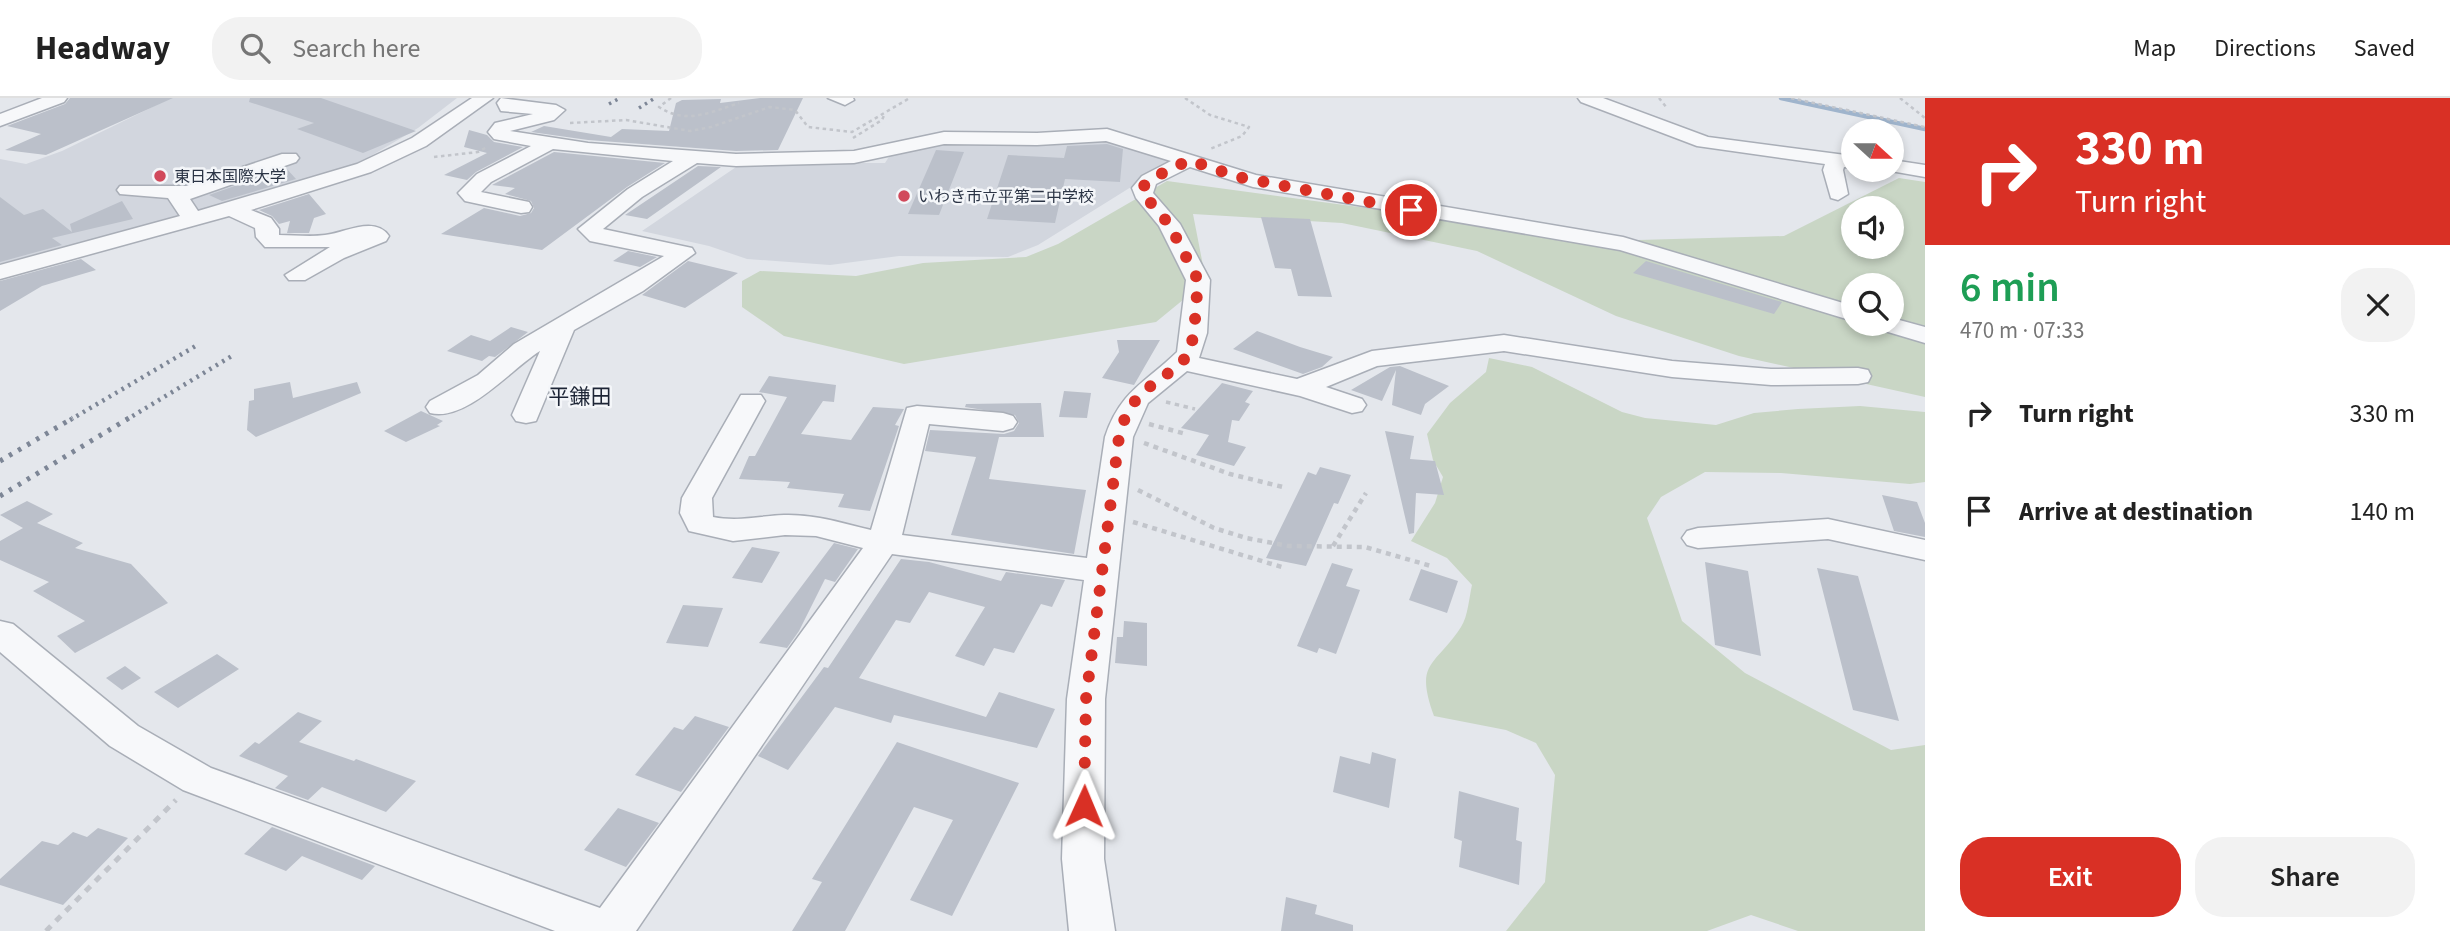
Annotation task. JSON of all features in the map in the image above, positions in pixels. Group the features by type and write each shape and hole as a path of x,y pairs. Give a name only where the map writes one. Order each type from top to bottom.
{"street":[{"path":"0,120 58,98"},
{"path":"0,272 329,181 392,156 484,98"},
{"path":"512,98 506,103 507,107 556,110 554,113 513,123 498,131 500,135 690,159 861,156 944,138 1037,139 1095,134 1125,138 1253,181 1623,244 1841,310"},
{"path":"1587,98 1704,142 1841,160"},
{"path":"521,207 472,197 468,193 484,178 550,143"},
{"path":"192,219 177,196 289,158"},
{"path":"440,407 488,382 523,350 635,286 684,253 598,236 589,229 635,193 690,159"},
{"path":"1092,931 1083,859 1086,699 1122,427 1138,395 1180,362 1192,345 1198,280 1169,224 1143,194 1142,188 1149,180 1187,160"},
{"path":"1838,194 1833,170 1841,164"},
{"path":"1904,168 1925,171"},
{"path":"127,190 184,192"},
{"path":"230,208 263,223 268,229 267,237 273,242 324,242 366,232 378,236 337,253 297,275"},
{"path":"526,415 563,327"},
{"path":"1904,329 1925,335"},
{"path":"1304,387 1372,359 1504,343 1683,370 1780,377 1858,376"},
{"path":"1180,362 1269,384 1304,387 1352,405"},
{"path":"751,401 697,498 696,513 700,524 733,531 785,525 816,526 883,543 1101,571"},
{"path":"0,633 124,736 197,779 609,931 883,543 903,478 917,414 1003,422"},
{"path":"1698,538 1828,529 1925,550"}],"path":[{"path":"671,98 659,107 685,117 706,116 739,103"},
{"path":"1185,98 1210,114 1249,128 1237,139 1187,160"},
{"path":"1791,98 1925,127"},
{"path":"1900,98 1925,118"},
{"path":"554,113 557,121 561,122 636,121 689,131 739,119 763,107 778,106 795,110 808,127 845,133 854,132 908,99"},
{"path":"861,156 852,139 886,117 884,113"},
{"path":"1122,427 1186,434"},
{"path":"1122,427 1230,474 1283,487"},
{"path":"1111,499 1140,490 1230,534 1289,546 1365,547 1431,566"},
{"path":"1334,546 1366,492"},
{"path":"1111,499 1285,568"},
{"path":"46,931 197,779"}],"shaded area":[{"name":"東日本国際大学","path":"171,98 457,98 418,128 359,163 286,187 0,264 0,159 26,164 62,151"},
{"name":"いわき市立平第二中学校","path":"1110,138 1167,156 1168,164 1038,245 1008,257 899,256 830,265 747,259 709,246 642,231 742,163 885,163 892,152 943,142"}],"green space":[{"path":"1904,179 1925,182 1925,397 1739,356 1616,316 1477,251 1342,223 1193,214 1206,281 1156,322 904,364 784,336 742,307 742,281 760,271 856,276 923,263 1026,257 1058,244 1167,181 1426,216 1567,242 1784,236 1841,207 1841,259 1904,259 1904,196 1863,196 1891,182 1904,182"},
{"path":"1489,358 1532,367 1622,412 1645,418 1716,425 1754,413 1798,409 1860,406 1925,412 1925,482 1910,484 1781,473 1705,472 1661,497 1647,518 1682,621 1745,673 1891,750 1925,745 1925,931 1798,931 1751,915 1707,931 1506,931 1545,882 1555,775 1536,743 1506,730 1434,716 1428,698 1427,674 1430,666 1463,623 1472,585 1447,558 1411,541 1435,503 1443,477 1433,460 1427,434 1450,403 1486,372"}],"building":[{"path":"70,98 173,98 46,155 5,150 41,134 7,126 65,104"},
{"path":"250,98 321,98 416,131 363,153 297,129 314,123 249,102"},
{"path":"760,98 803,98 778,150 736,151 588,140 531,132 544,126 611,137 622,129 669,131 676,103 682,100 721,99 720,103"},
{"path":"469,130 487,135 494,142 523,147 476,172 467,180 444,175 487,153 464,147"},
{"path":"1107,144 1123,149 1120,182 1065,179 1055,223 987,219 1008,155 1064,158 1067,146"},
{"path":"936,150 964,152 939,215 908,214"},
{"path":"554,152 665,163 627,187 542,250 441,234 484,208 520,216 531,213 534,208 531,201 505,194 515,188 492,185"},
{"path":"698,166 721,167 647,219 625,215"},
{"path":"286,168 296,179 222,201 209,195"},
{"path":"309,194 326,214 314,218 309,233 287,233 290,221 279,224 272,216 259,210"},
{"path":"0,197 24,215 43,209 72,232 70,224 122,201 133,219 52,238 62,245 0,262"},
{"path":"1261,217 1310,219 1332,297 1298,296 1291,269 1275,268"},
{"path":"628,251 657,257 640,267 613,261"},
{"path":"81,259 96,270 42,286 0,311 0,281"},
{"path":"688,261 738,273 685,308 642,295"},
{"path":"1646,261 1782,302 1774,314 1633,273"},
{"path":"511,327 528,332 495,357 489,356 482,361 447,351 471,335 490,341"},
{"path":"1257,331 1333,357 1322,367 1303,374 1233,349"},
{"path":"1117,340 1160,340 1134,385 1102,378 1119,352"},
{"path":"1400,366 1449,386 1425,404 1421,415 1392,405 1396,370 1382,401 1351,390 1390,367"},
{"path":"769,376 836,385 834,402 823,401 801,434 851,440 873,407 904,409 895,425 899,426 870,511 838,507 844,494 787,488 790,482 739,479 749,456 755,456 787,397 759,392"},
{"path":"290,382 293,398 357,382 361,393 256,437 247,430 249,401 254,400 254,389"},
{"path":"1222,383 1253,391 1245,402 1250,404 1239,421 1232,420 1228,442 1246,447 1234,466 1196,455 1209,435 1181,428"},
{"path":"1064,391 1091,393 1087,418 1059,417"},
{"path":"1041,403 1044,437 999,437 989,479 1086,490 1074,554 951,535 976,457 925,451 930,430 1004,434 1014,431 1019,423 1015,415 965,407 966,404"},
{"path":"421,411 443,421 437,425 440,426 406,442 384,431"},
{"path":"1385,431 1414,436 1410,459 1435,461 1444,495 1416,493 1414,533 1409,534"},
{"path":"1320,467 1351,475 1338,504 1334,503 1306,566 1266,558 1308,472 1316,475"},
{"path":"1882,495 1917,502 1925,523 1925,537 1894,531"},
{"path":"27,501 53,514 37,523 83,543 75,548 131,564 168,603 75,653 57,636 85,621 33,591 49,582 0,560 0,541 23,528 0,515"},
{"path":"834,543 858,549 835,582 825,579 799,631 787,648 759,643"},
{"path":"752,547 780,552 762,583 732,578"},
{"path":"901,559 929,562 1001,581 1006,572 1065,580 1052,607 1041,604 1014,653 994,648 984,666 955,656 985,607 929,592 910,623 896,620 859,678 986,717 999,692 1055,709 1037,748 894,715 891,723 835,707 788,770 758,756 824,667 828,668"},
{"path":"1705,562 1748,571 1761,656 1715,645"},
{"path":"1332,563 1353,569 1346,586 1360,590 1336,654 1319,648 1317,653 1297,646"},
{"path":"1817,568 1858,576 1899,721 1853,710"},
{"path":"1421,569 1458,581 1447,613 1409,600"},
{"path":"683,605 723,608 708,647 666,643"},
{"path":"1124,621 1147,623 1147,666 1115,663 1117,637 1123,637"},
{"path":"217,654 239,669 178,708 154,692"},
{"path":"125,666 141,678 122,690 106,678"},
{"path":"298,712 322,721 299,742 416,781 386,812 322,787 308,800 275,788 288,776 239,756 255,742 259,744"},
{"path":"695,716 729,727 681,792 635,775 674,727 683,730"},
{"path":"897,742 1019,783 952,916 910,900 953,820 914,807 845,931 792,931 822,882 812,879"},
{"path":"1372,752 1396,759 1389,808 1333,792 1340,756 1370,764"},
{"path":"1459,791 1519,808 1516,840 1522,842 1519,885 1459,867 1462,841 1454,838"},
{"path":"618,808 659,823 626,867 584,850"},
{"path":"272,827 375,866 362,880 302,856 286,871 244,854"},
{"path":"98,828 128,838 63,905 0,885 0,879 42,841 58,845 73,832 87,837"},
{"path":"1286,897 1317,905 1315,914 1353,925 1353,931 1281,931"}],"waterway":[{"path":"1781,98 1925,129"}],"railway":[{"path":"609,104 620,98"},
{"path":"639,108 655,98"},
{"path":"70,420 199,344"},
{"path":"126,420 235,354"},
{"path":"0,461 73,418"},
{"path":"0,496 129,418"}],"place":[{"name":"東日本国際大学","path":"160,176"},
{"name":"いわき市立平第二中学校","path":"904,196"}],"district":[{"name":"平鎌田","path":"580,397"}],"route":[{"path":"1084,806 1086,699 1119,437 1124,418 1135,398 1189,354 1198,296 1198,280 1169,224 1143,194 1142,188 1149,180 1189,160 1253,181 1411,210"}]}
